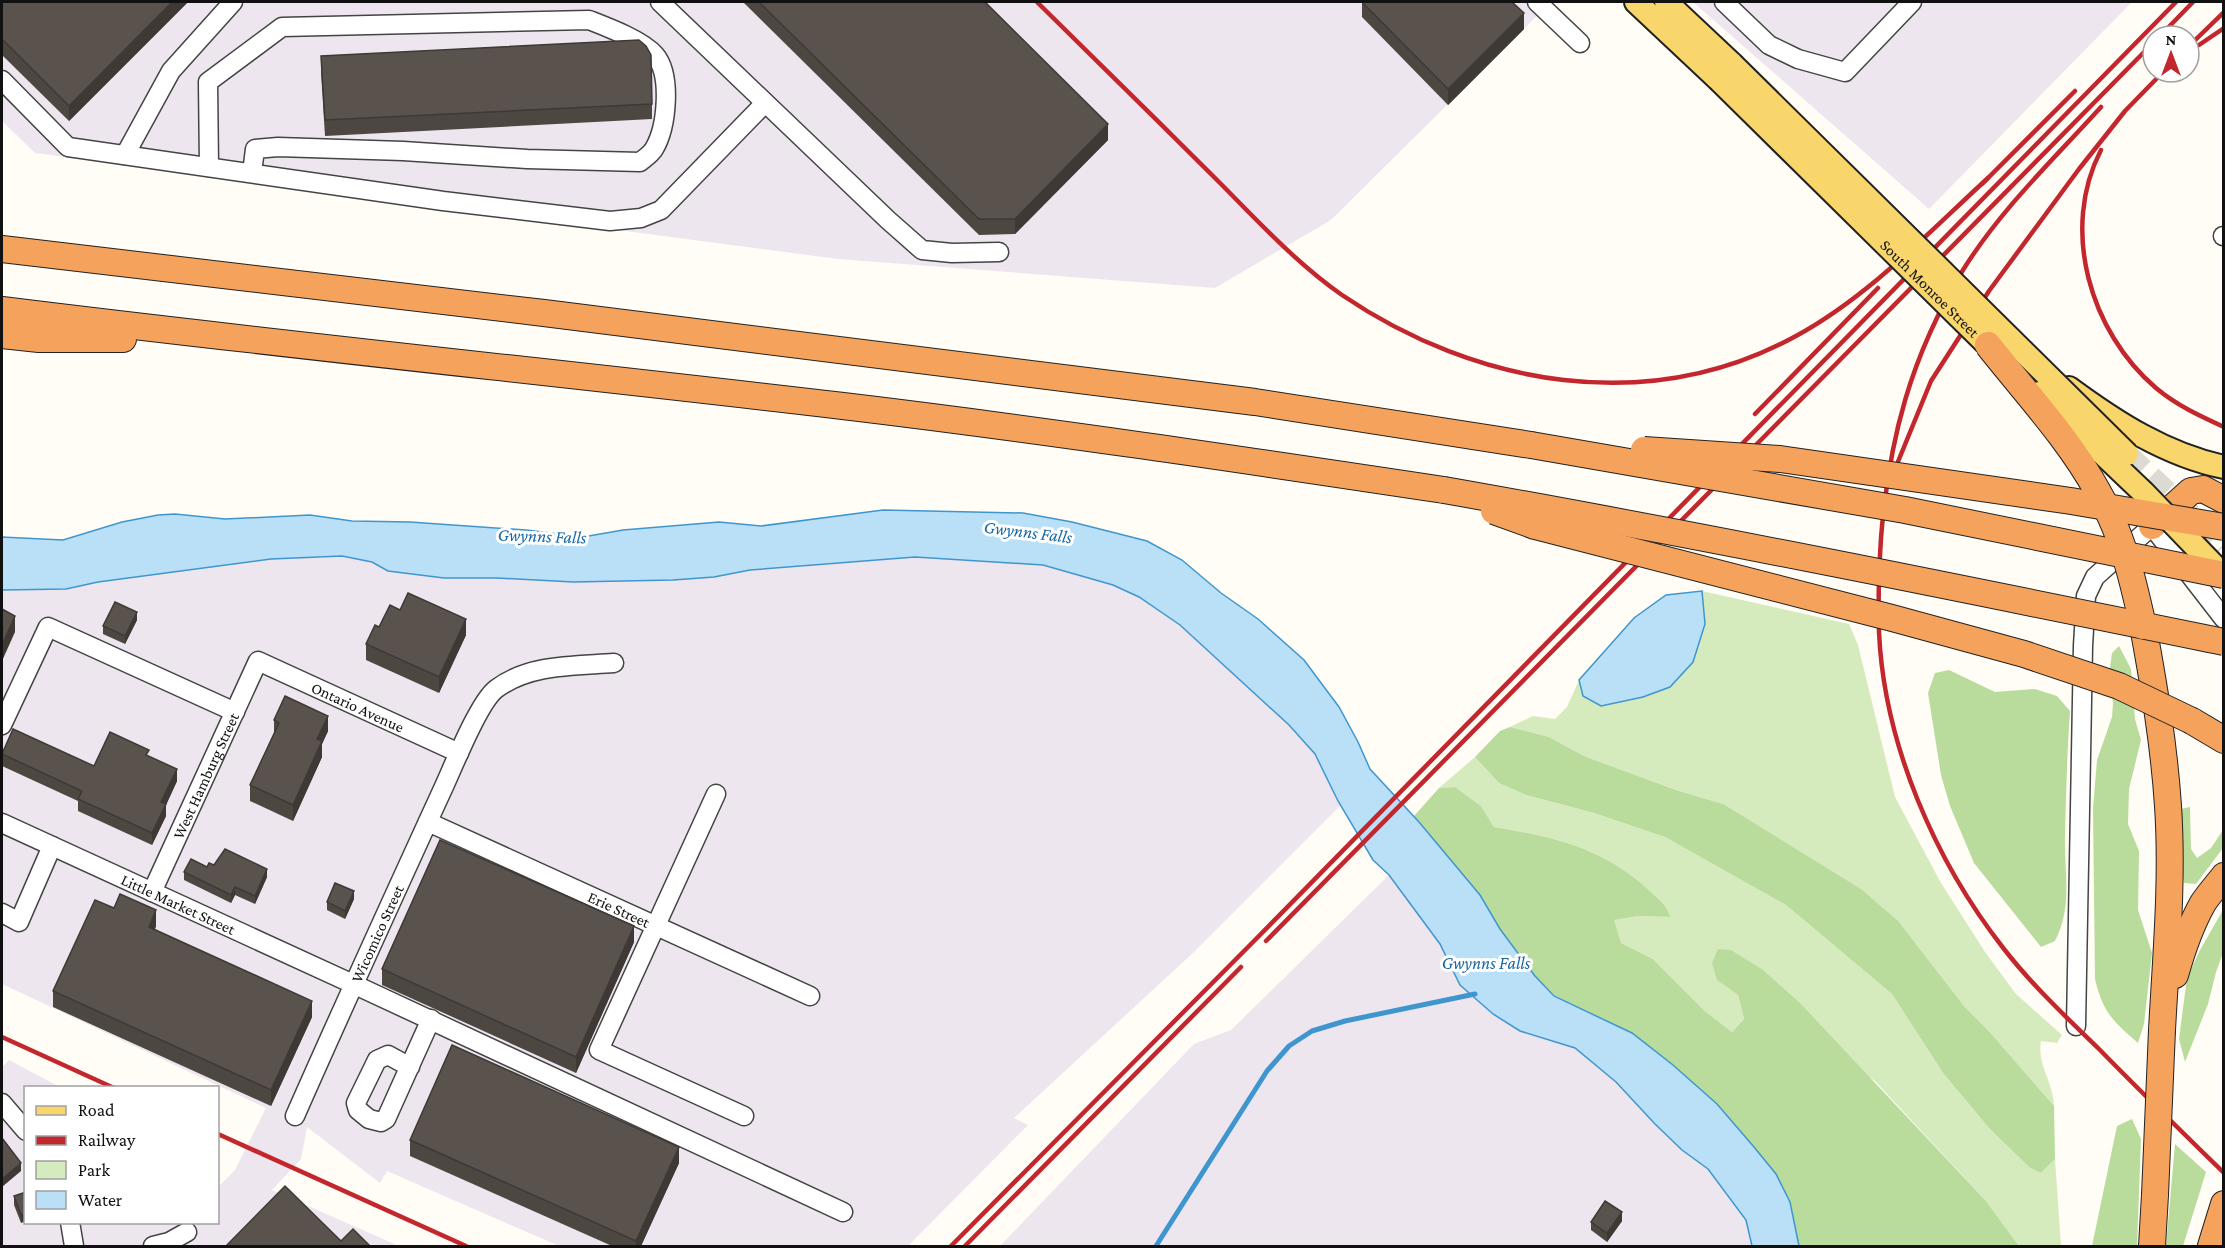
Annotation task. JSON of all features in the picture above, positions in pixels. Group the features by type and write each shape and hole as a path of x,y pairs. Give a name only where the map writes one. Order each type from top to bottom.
{"highway":[{"path":"2,249 544,313 1255,402 1531,445 1905,510 2223,575"},
{"path":"2,310 228,339 847,406 1100,439 1444,490 1723,541 2223,642"},
{"path":"2,335 39,339 228,339"},
{"path":"1988,345 2081,462 2099,493 2128,561 2159,710 2168,808 2167,946 2152,1246"},
{"path":"1531,445 1780,459 2071,501 2223,527"},
{"path":"2152,526 2192,491 2203,489 2223,500"},
{"path":"1444,490 1535,526 1892,618 2072,669 2162,705 2223,740"},
{"path":"2162,1030 2184,944 2204,902 2223,876"},
{"path":"2211,1246 2223,1204"}],"main road":[{"name":"South Monroe Street","path":"1636,2 1725,71 2029,358 2127,454"},
{"name":"South Monroe Street","path":"1666,2 1725,71 1988,345 2144,493 2223,575"},
{"path":"2029,358 2116,421 2152,442 2184,456 2223,467"}],"street":[{"path":"125,155 171,71 233,2"},
{"path":"660,2 922,250 952,253 999,252"},
{"path":"1536,2 1580,44"},
{"path":"1724,2 1769,45 1798,59 1845,72 1912,2"},
{"path":"209,167 208,82 282,27 589,20 620,32 654,53 663,67 665,116 654,151 640,162 278,147 255,149 252,173"},
{"path":"2,80 68,147 443,201 609,221 641,218 661,210 765,103"},
{"path":"2076,1026 2083,646 2086,596 2095,577 2152,526 2223,619"},
{"path":"2,725 48,627 234,712"},
{"name":"West Hamburg Street","path":"152,892 258,661"},
{"name":"Ontario Avenue","path":"258,661 459,753"},
{"name":"Wicomico Street","path":"295,1116 459,753 479,712 493,691 512,678 539,669 614,663"},
{"path":"716,794 599,1050 744,1116"},
{"name":"Erie Street","path":"428,822 810,996"},
{"name":"Little Market Street","path":"2,823 843,1212"},
{"path":"2,913 19,922 52,846"},
{"path":"410,1066 430,1019"},
{"path":"2,1103 24,1129"},
{"path":"70,1224 74,1246"},
{"path":"153,1246 169,1242 187,1232"}],"shaded area":[{"path":"2,2 1551,2 1331,220 1215,288 838,259 35,153 2,121"},
{"path":"1693,2 2132,2 1929,209"},
{"path":"342,556 372,562 388,571 444,578 714,577 750,570 915,557 1043,565 1113,585 1139,597 1180,625 1289,725 1315,754 1341,805 1194,952 1014,1118 1028,1125 908,1246 559,1246 387,1171 380,1183 307,1127 301,1159 272,1190 399,1246 2,1246 2,1067 9,1060 58,1086 24,1086 24,1224 219,1224 219,1186 235,1170 266,1108 2,984 2,590 66,589 98,582 271,559"},
{"path":"1389,875 1440,944 1460,985 1493,1014 1520,1031 1575,1048 1616,1082 1682,1150 1708,1169 1746,1220 1752,1246 1000,1246 1194,1044 1231,1030"}],"green space":[{"path":"1702,591 1849,624 1858,645 1895,797 1941,883 1985,952 2016,994 2062,1035 2057,1043 2041,1041 2041,1058 2051,1088 2054,1106 1988,1030 1963,1005 1723,804 1676,790 1584,756 1549,737 1510,727 1533,716 1555,719 1567,707 1579,680 1583,696 1670,687 1693,662 1705,624"},
{"path":"2119,646 2131,669 2135,719 2141,740 2129,789 2128,824 2139,851 2138,910 2152,953 2144,1024 2138,1043 2110,1016 2095,979 2093,808 2097,760 2112,717 2110,668 2112,653"},
{"path":"1949,670 1995,692 2035,689 2057,696 2070,711 2065,836 2066,902 2061,928 2055,941 2041,947 1974,863 1950,806 1941,775 1928,693 1935,673"},
{"path":"1510,727 1549,737 1584,756 1676,790 1723,804 1861,889 1898,921 1963,1005 1988,1030 2054,1106 2055,1159 2041,1173 2030,1168 1989,1128 1943,1073 1892,994 1786,905 1665,837 1594,813 1526,795 1499,783 1475,757 1500,731"},
{"path":"1475,757 1499,783 1526,795 1594,813 1665,837 1786,905 1892,994 1943,1073 1989,1128 2030,1168 2041,1173 2055,1159 2061,1246 2019,1246 1986,1201 1875,1081 1717,980 1738,995 1744,1019 1732,1032 1706,1012 1653,959 1621,943 1613,920 1638,916 1669,917 1663,903 1633,877 1597,855 1558,840 1494,827 1481,806 1455,787 1439,788"},
{"path":"1455,787 1481,806 1494,827 1558,840 1597,855 1633,877 1660,900 1670,917 1638,916 1614,920 1621,943 1653,959 1706,1012 1732,1032 1744,1019 1738,995 1717,980 1712,963 1718,949 1731,950 1763,970 1800,1003 1986,1201 2019,1246 1799,1246 1776,1174 1717,1104 1632,1033 1554,995 1535,976 1500,929 1480,895 1414,816 1439,788"},
{"path":"2190,807 2191,849 2197,858 2211,848 2223,830 2223,848 2196,884 2184,883 2181,855 2181,809"},
{"path":"2223,910 2223,953 2208,1004 2185,1062 2179,1039 2187,978"},
{"path":"2132,1119 2141,1139 2137,1246 2092,1246 2117,1126"},
{"path":"2175,1144 2206,1172 2183,1246 2166,1246"}],"water":[{"name":"Gwynns Falls","path":"883,510 1023,513 1072,522 1147,541 1182,560 1221,593 1258,619 1304,660 1339,707 1370,769 1419,822 1480,895 1500,929 1535,976 1554,996 1632,1033 1717,1104 1776,1174 1790,1202 1799,1246 1752,1246 1746,1220 1708,1169 1682,1150 1616,1082 1575,1048 1520,1031 1493,1014 1460,985 1440,944 1389,875 1373,860 1338,801 1315,754 1289,725 1180,625 1139,597 1113,585 1043,565 915,557 750,570 714,577 673,580 573,582 444,578 388,571 372,562 342,556 271,559 98,582 66,589 2,590 2,537 63,540 122,522 158,515 175,514 225,519 310,515 352,521 410,522 526,530 583,537 623,530 719,522 761,526"},
{"path":"1702,591 1705,624 1693,662 1670,687 1643,697 1601,706 1583,696 1579,680 1634,618 1666,595"}],"building":[{"path":"2,2 172,2 69,106 2,39"},
{"path":"759,2 985,2 1108,124 1015,219 979,219"},
{"path":"1362,2 1512,2 1524,13 1448,89"},
{"path":"639,40 651,55 652,104 325,120 321,56"},
{"path":"408,593 466,619 439,677 366,644 375,625 379,627 390,605 400,610"},
{"path":"115,602 137,612 125,636 103,626"},
{"path":"2,609 15,616 2,645"},
{"path":"285,696 328,716 317,739 322,741 293,805 250,785 279,723 274,720"},
{"path":"13,729 94,766 110,732 149,750 146,755 177,769 161,802 166,804 152,833 78,799 82,791 2,754"},
{"path":"440,840 634,926 576,1057 382,969"},
{"path":"225,849 267,869 255,896 235,887 231,895 184,872 191,859 207,867 209,863 214,865"},
{"path":"335,883 354,891 345,911 327,902"},
{"path":"120,894 156,910 149,927 312,1001 271,1090 53,991 95,900 114,908"},
{"path":"452,1045 679,1147 636,1241 410,1140"},
{"path":"2,1138 21,1163 2,1179"},
{"path":"285,1186 341,1241 353,1229 370,1246 226,1246"},
{"path":"24,1193 24,1214 21,1215 14,1196"},
{"path":"1605,1201 1622,1212 1607,1233 1591,1222"}],"waterway":[{"path":"1156,1246 1267,1071 1289,1046 1312,1031 1345,1021 1475,994"}],"tunnel":[{"path":"2127,454 2224,546"}],"railway":[{"path":"1037,2 1277,241 1325,283 1394,326 1449,351 1506,369 1564,380 1623,383 1681,377 1739,361 1796,336 1823,320 1873,283 1988,178"},
{"path":"951,1246 1255,940 2176,2"},
{"path":"2172,24 2193,2"},
{"path":"2201,34 2224,12"},
{"path":"2201,44 2224,28"},
{"path":"1266,941 2141,55"},
{"path":"1895,469 1931,381 1989,291 2079,169 2125,111 2151,84"},
{"path":"1982,184 2075,91"},
{"path":"2101,107 2028,186 1978,248 1945,302 1916,366 1890,466 1881,538 1879,632 1883,674 1891,716 1918,800 1935,840 1979,915 2004,949 2038,988 2224,1173"},
{"path":"2101,150 2089,181 2083,213 2083,245 2088,278 2099,309 2114,338 2133,365 2156,388 2180,405 2224,427"},
{"path":"1755,414 1878,288"},
{"path":"965,1246 1241,967"},
{"path":"2,1037 110,1086"},
{"path":"219,1134 466,1246"}]}
